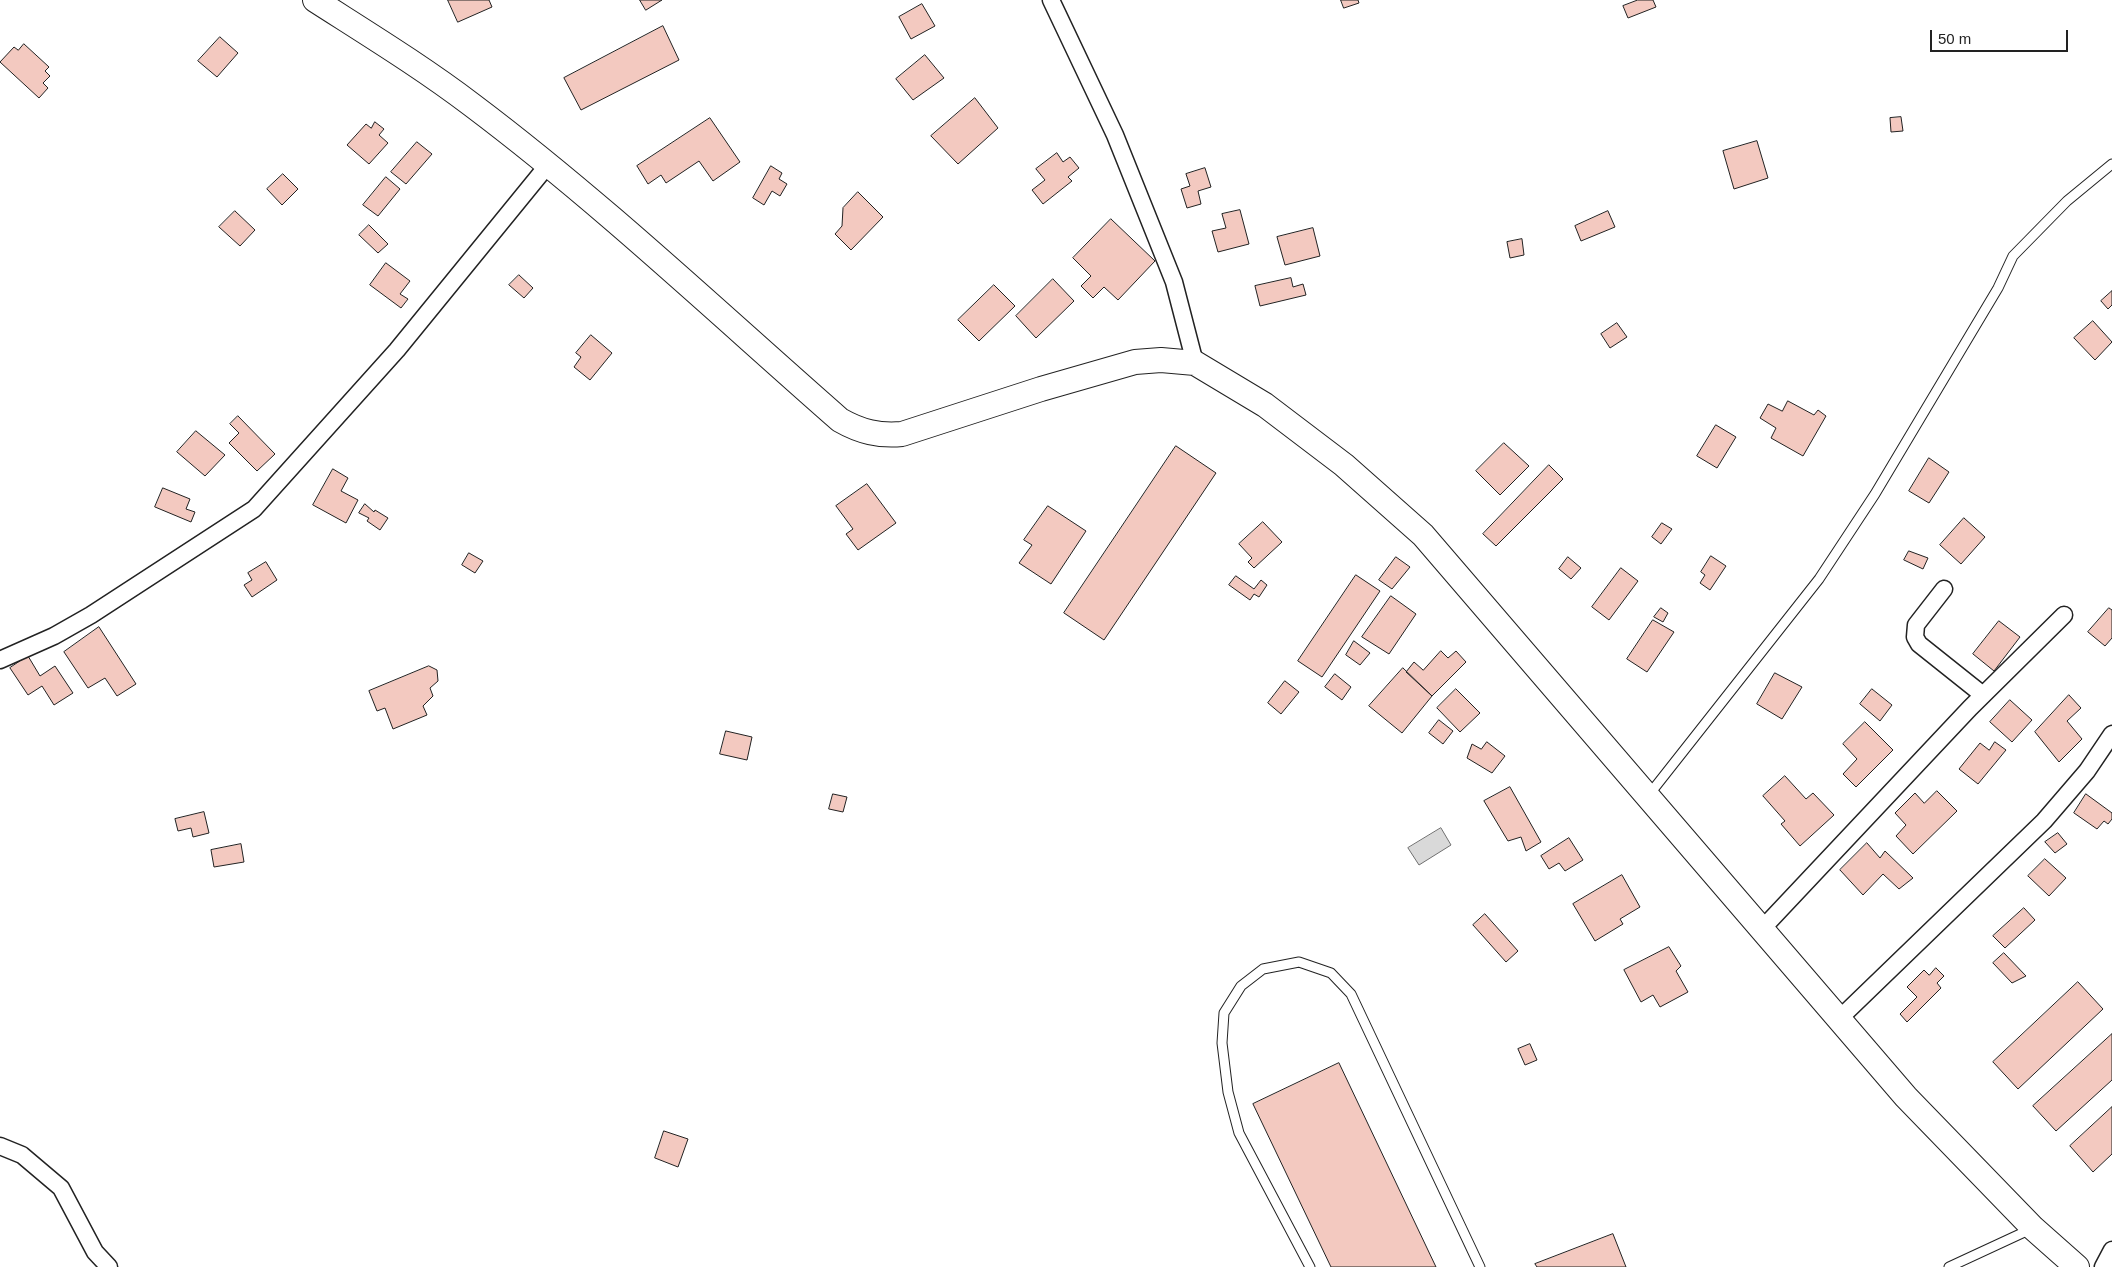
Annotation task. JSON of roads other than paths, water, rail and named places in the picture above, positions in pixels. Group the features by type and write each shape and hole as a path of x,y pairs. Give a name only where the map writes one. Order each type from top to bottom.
{"street":[{"path":"315,0 407,58 473,106 602,211 840,420 869,433 902,434 1041,389 1135,362 1161,360 1194,363 1265,405 1344,465 1423,535 1906,1097 2033,1228 2076,1267"},
{"path":"1051,0 1115,135 1174,282 1194,363"},
{"path":"0,660 54,636 91,615 254,509 397,350 547,166"},
{"path":"1944,589 1916,625 1915,636 1919,644 1983,695"},
{"path":"1762,929 1983,695 2064,616"},
{"path":"1839,1019 2044,821 2087,771 2112,734"},
{"path":"0,1146 22,1155 61,1188 95,1252 109,1267"},
{"path":"2103,1267 2112,1250"}],"lane":[{"path":"1648,796 1819,579 1880,486 1998,288 2014,256 2067,201 2112,164"},
{"path":"1310,1267 1239,1133 1228,1092 1222,1043 1224,1013 1241,986 1263,969 1299,962 1331,973 1351,994 1480,1267"},
{"path":"1949,1267 2033,1228"}]}
